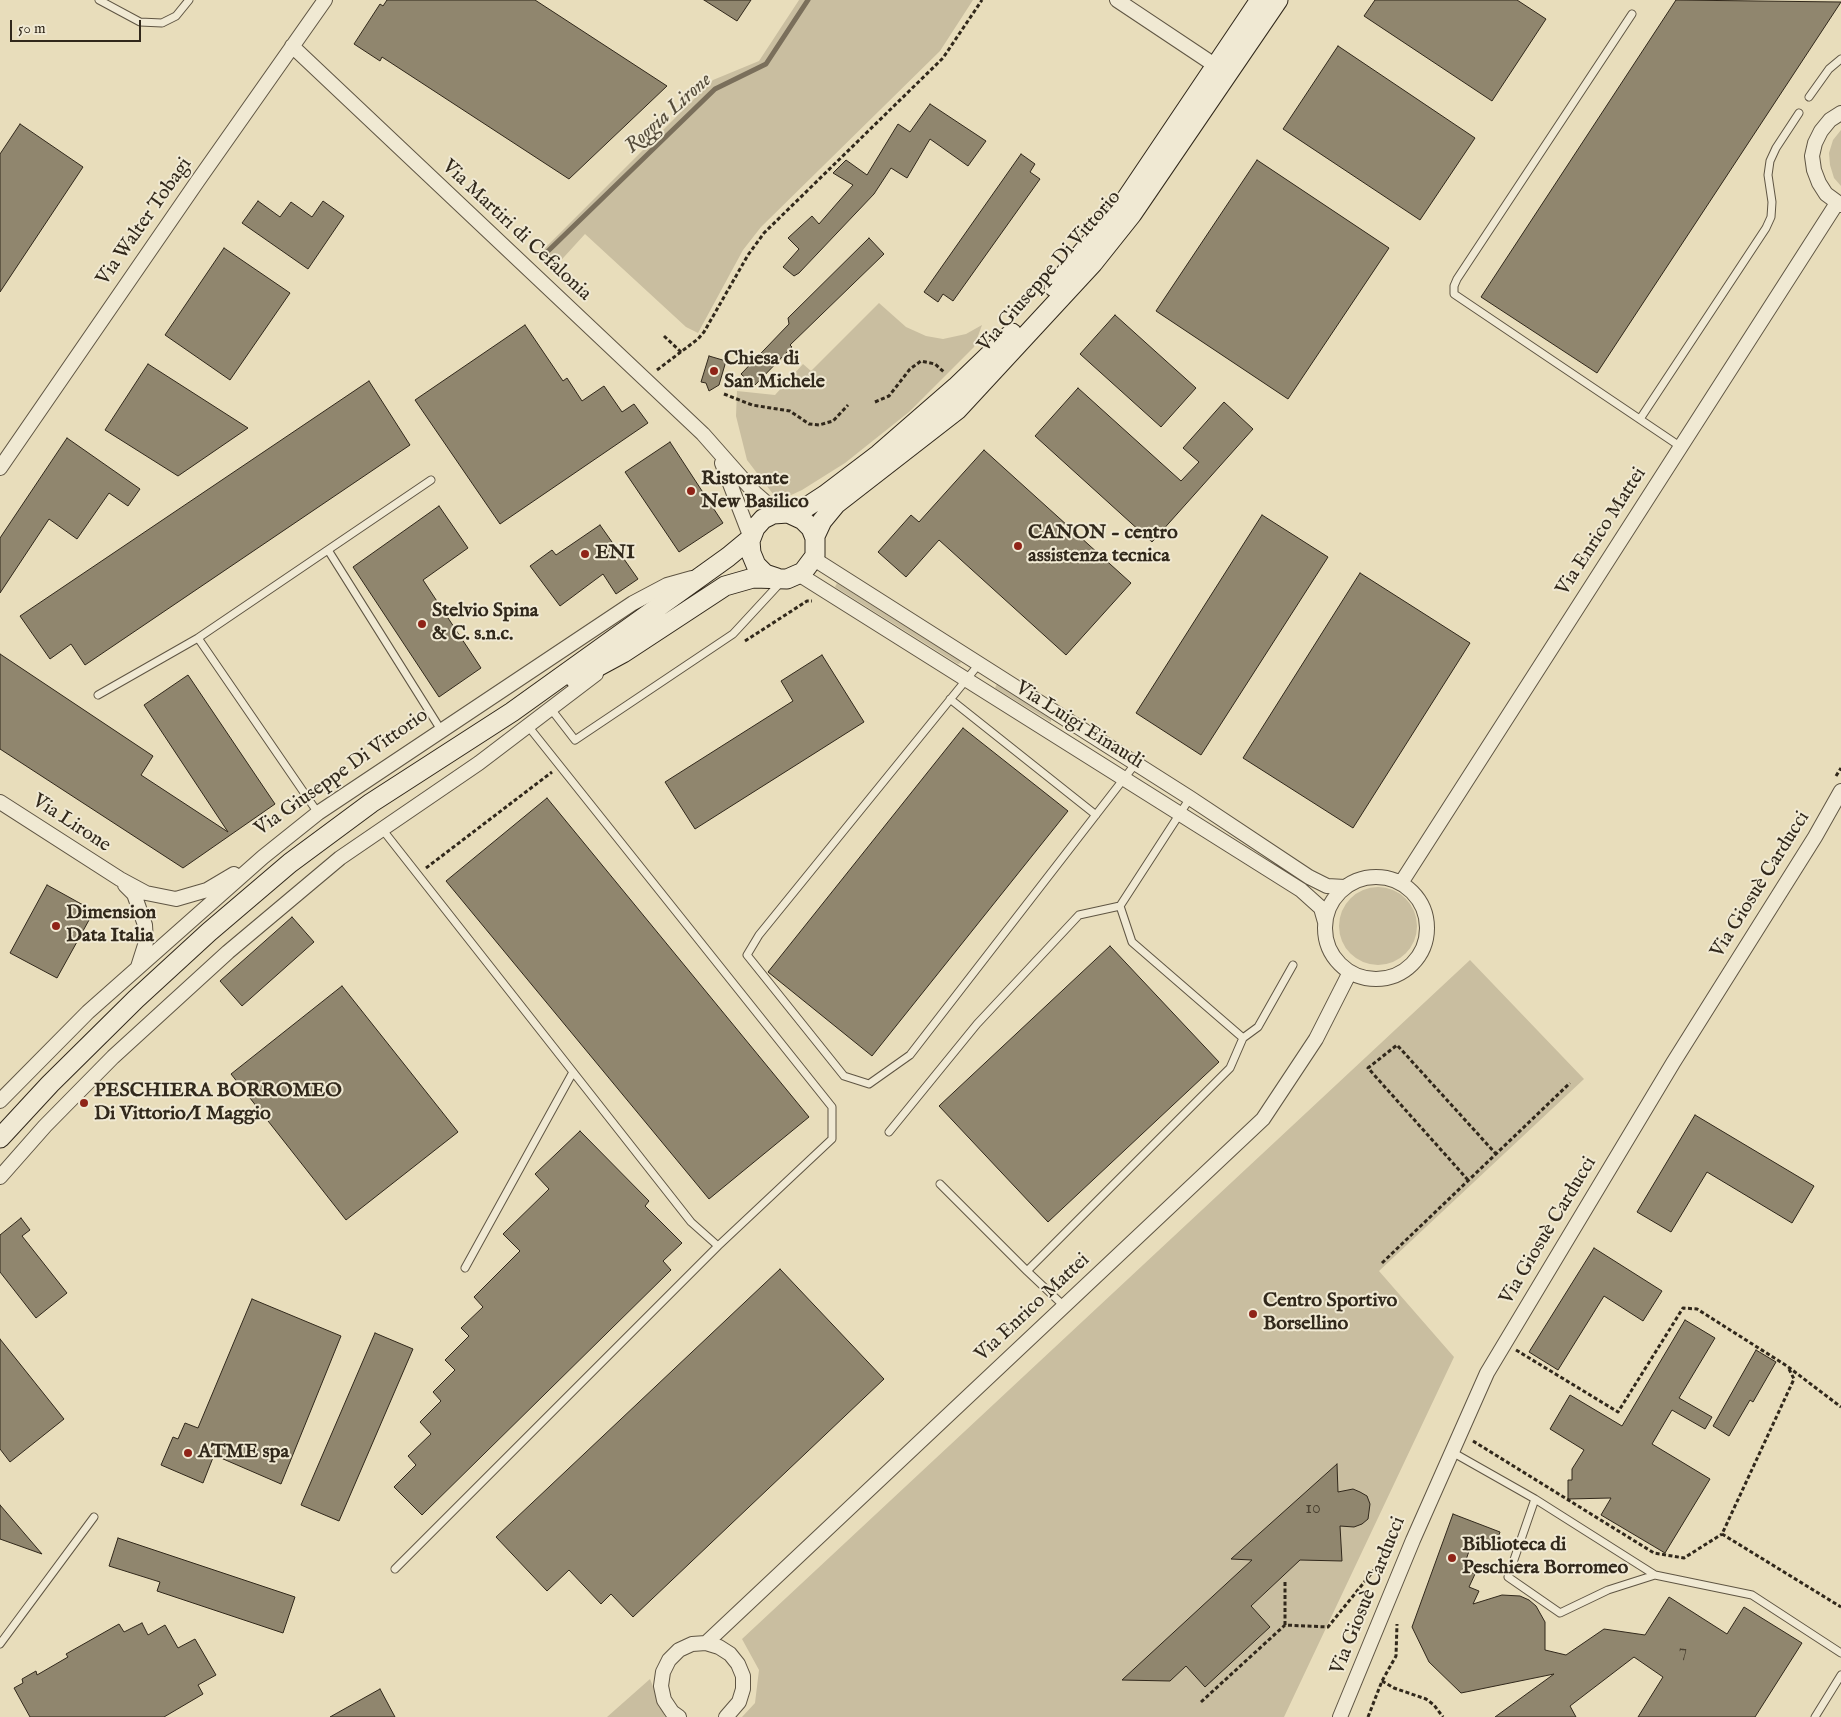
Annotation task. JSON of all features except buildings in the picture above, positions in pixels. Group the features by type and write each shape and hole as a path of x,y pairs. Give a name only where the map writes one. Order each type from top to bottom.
{"main road":[{"name":"Via Giuseppe Di Vittorio","path":"0,1138 50,1084 141,994 209,932 290,863 371,803 512,712 703,575 751,538 760,522 802,510 825,495 879,454 956,388 1021,324 1058,284 1126,199 1260,0"},
{"name":"Via Giuseppe Di Vittorio","path":"814,559 816,549 815,536 822,521 836,504 957,410 1093,263 1132,214 1278,0"},
{"path":"784,514 808,524 815,536"},
{"path":"751,538 751,553 754,563 765,574 787,577 810,566 814,559"},
{"name":"Via Giuseppe Di Vittorio","path":"512,712 623,653 719,589 745,579 787,577"}],"street":[{"name":"Via Walter Tobagi","path":"2,460 325,0"},
{"path":"1117,0 1216,66"},
{"name":"Via Martiri di Cefalonia","path":"292,46 714,444 751,488 784,514"},
{"name":"Via Enrico Mattei","path":"1401,883 1680,447 1839,204 1826,194 1818,183 1812,156 1815,143 1821,131 1830,120 1841,112"},
{"name":"Via Martiri di Cefalonia","path":"714,444 732,485 751,538"},
{"name":"Via Luigi Einaudi","path":"814,559 1136,763 1309,877 1326,886 1345,887"},
{"name":"Via Giuseppe Di Vittorio","path":"0,1101 62,1037 138,967 263,857 318,813 633,603 667,585 703,575"},
{"name":"Via Luigi Einaudi","path":"787,577 826,591 1301,890 1321,908 1326,922"},
{"name":"Via Giuseppe Di Vittorio","path":"0,1177 77,1094 190,984 320,874 528,726 623,653"},
{"name":"Via Giosuè Carducci","path":"1340,1717 1413,1540 1487,1373 1673,1063 1816,837 1841,791"},
{"name":"Via Lirone","path":"0,802 120,879 146,893 176,899 207,890 263,857"},
{"path":"1372,877 1387,878 1401,883 1414,893 1423,907 1428,923 1426,940 1420,954 1410,967 1397,975 1381,979 1365,978 1350,972 1339,963 1331,950 1326,936 1326,922 1332,903 1345,887 1358,880 1372,877"},
{"name":"Via Lirone","path":"120,879 134,894 145,925 146,942 138,967"},
{"name":"Via Enrico Mattei","path":"706,1643 1262,1119 1316,1039 1350,972"},
{"path":"679,1717 672,1712 664,1700 661,1686 663,1672 669,1660 680,1650 692,1644 706,1643 719,1647 730,1654 738,1664 742,1676 743,1689 740,1702 726,1717"}],"lane":[{"path":"99,0 140,22 162,23 176,16 189,0"},
{"path":"1632,14 1454,286 1454,294 1680,447"},
{"path":"1809,97 1829,69 1841,59"},
{"path":"1640,419 1766,228 1771,217 1772,202 1768,176 1770,161 1776,148 1799,113"},
{"path":"98,694 198,638 431,480"},
{"path":"328,550 441,730"},
{"path":"551,709 575,740 733,634 787,577"},
{"path":"198,638 318,813"},
{"path":"979,664 759,935 747,955 844,1076 869,1084 910,1055 1136,763"},
{"path":"950,700 1096,815"},
{"path":"396,1569 718,1246 832,1139 832,1107 528,726"},
{"path":"889,1132 976,1024 1079,915 1120,906 1190,798"},
{"path":"382,829 691,1222 718,1246"},
{"path":"1120,906 1132,942 1243,1038"},
{"path":"1026,1271 1230,1068 1243,1038 1258,1027 1293,965"},
{"path":"466,1268 573,1072"},
{"path":"940,1184 1026,1271 1064,1306"},
{"path":"1452,1452 1535,1498 1656,1575 1752,1595 1841,1653"},
{"path":"1535,1498 1508,1577 1560,1613 1608,1590 1656,1575"},
{"path":"0,1644 94,1517"},
{"path":"1815,1717 1841,1675"}],"path":[{"path":"648,381 665,363 704,332 748,255 764,233 943,58 982,0"},
{"path":"664,336 680,352"},
{"path":"875,402 890,396 910,369 921,361 935,364 946,373"},
{"path":"724,394 752,405 790,411 809,424 818,426 833,421 848,404"},
{"path":"739,645 806,601 819,601 826,591"},
{"path":"417,875 559,766"},
{"path":"1468,1180 1368,1068 1396,1045 1496,1154"},
{"path":"1382,1263 1570,1083"},
{"path":"1505,1344 1618,1412 1683,1308 1697,1309 1787,1366 1841,1407"},
{"path":"1461,1431 1483,1449 1654,1554 1684,1558 1722,1534 1794,1378 1787,1366"},
{"path":"1722,1534 1841,1607"},
{"path":"1201,1702 1285,1625 1328,1627 1396,1543"},
{"path":"1285,1580 1285,1625"},
{"path":"1382,1681 1394,1688 1426,1699 1434,1705 1443,1717"}],"shaded area":[{"path":"799,0 973,0 940,51 761,227 743,250 698,333 686,327 585,234 554,268 539,254 713,80 759,61"},
{"path":"1841,130 1841,186 1834,178 1829,153 1833,140"},
{"path":"879,303 906,327 926,336 943,339 966,334 982,325 974,347 909,412 845,463 802,490 789,496 776,498 747,460 736,416 737,391 775,395 803,364 811,371"},
{"path":"837,583 961,663 958,664 835,587"},
{"path":"997,684 1051,719 1051,722 995,688"},
{"path":"1378,887 1393,890 1405,899 1414,911 1417,926 1414,941 1405,953 1393,962 1378,965 1363,962 1351,953 1342,941 1339,926 1342,911 1351,899 1363,890"},
{"name":"Centro Sportivo Borsellino","path":"1470,960 1584,1079 1379,1271 1454,1357 1284,1717 742,1717 755,1703 759,1670 742,1639"},
{"path":"650,1679 665,1717 607,1717"}],"waterway":[{"name":"Roggia Lirone","path":"546,253 715,89 766,64 808,0"}],"place":[{"name":"Chiesa di San Michele","path":"714,371"},
{"name":"Ristorante New Basilico","path":"691,491"},
{"name":"CANON - centro assistenza tecnica","path":"1018,546"},
{"name":"ENI","path":"585,554"},
{"name":"Stelvio Spina & C. s.n.c.","path":"422,624"},
{"name":"Dimension Data Italia","path":"56,926"},
{"name":"PESCHIERA BORROMEO Di Vittorio/I Maggio","path":"84,1103"},
{"name":"Centro Sportivo Borsellino","path":"1253,1314"},
{"name":"ATME spa","path":"188,1453"},
{"name":"Biblioteca di Peschiera Borromeo","path":"1452,1558"}]}
